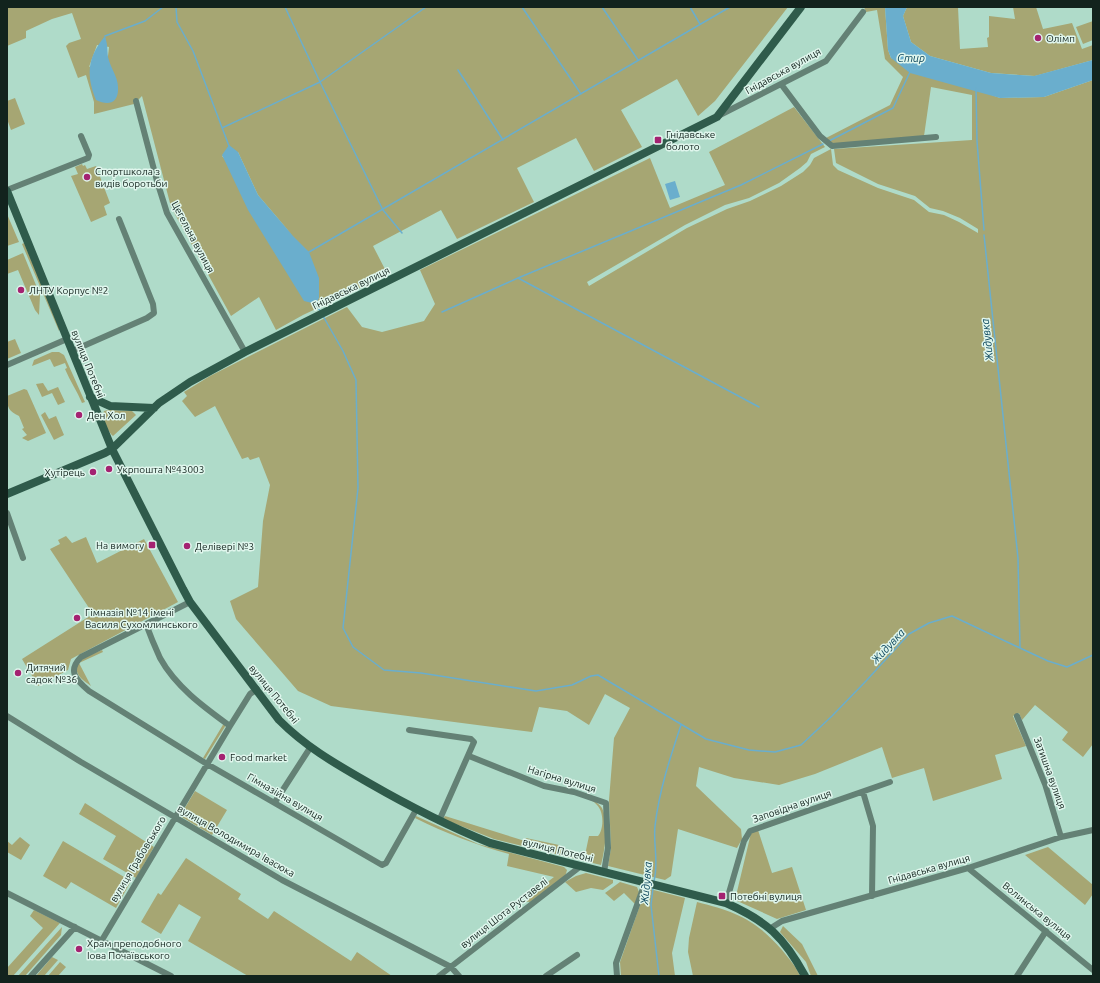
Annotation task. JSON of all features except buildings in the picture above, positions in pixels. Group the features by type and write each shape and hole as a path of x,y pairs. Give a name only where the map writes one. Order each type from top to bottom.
{"street":[{"name":"Гнідавська вулиця","path":"717,117 801,7"},
{"name":"Гнідавська вулиця","path":"7,494 112,449 154,408 190,382 245,352 717,117 826,61 863,12"},
{"path":"781,84 820,136 832,146 936,137"},
{"name":"Цегельна вулиця","path":"136,101 167,213 245,352"},
{"path":"7,190 88,158 89,155 81,136"},
{"name":"вулиця Потебні","path":"7,190 112,449 190,602 279,720 310,748 416,810 490,843 726,903 744,911 771,928 794,956 805,976"},
{"path":"72,351 147,318 154,313 153,304 120,219"},
{"path":"7,365 67,339"},
{"path":"90,397 110,406 154,408"},
{"path":"7,514 23,558"},
{"path":"190,602 146,624 161,658 177,681 199,703 230,726"},
{"name":"Гімназійна вулиця","path":"146,624 81,656 75,663 74,669 75,675 80,684 207,764 382,865 386,863 416,810"},
{"name":"вулиця Грабовського","path":"102,940 230,726 250,694 257,689"},
{"name":"вулиця Володимира Івасюка","path":"7,716 282,880 451,967 459,976"},
{"name":"Затишна вулиця","path":"1017,716 1045,784 1061,837"},
{"path":"409,730 472,740 474,744 439,821"},
{"path":"275,802 310,748"},
{"name":"Нагірна вулиця","path":"469,756 544,786 574,792 606,803 608,848 604,872"},
{"name":"Заповідна вулиця","path":"726,903 744,841 750,831 890,782"},
{"path":"863,792 873,826 872,896"},
{"name":"Гнідавська вулиця","path":"771,928 782,921 968,868 1061,837 1093,830"},
{"name":"вулиця Шота Руставелі","path":"439,976 522,910 581,866"},
{"name":"Волинська вулиця","path":"968,868 1093,970"},
{"path":"617,976 618,957 647,883"},
{"path":"7,893 171,976"},
{"path":"31,976 75,927"},
{"path":"1017,976 1046,931"},
{"path":"546,976 577,955"}],"green space":[{"path":"7,7 788,7 715,101 698,116 677,79 621,110 642,147 594,171 576,138 517,168 534,202 457,239 441,210 373,246 388,275 303,315 276,330 259,297 231,316 171,207 142,96 134,104 94,114 94,102 86,75 78,78 66,46 69,43 81,39 72,13 52,19 26,31 26,38 7,46","holes":["97,45 109,47 108,56 89,67","238,152 258,195 293,236 222,156"]},
{"path":"864,7 885,7 888,50 891,58 1000,98 1044,97 1093,80 1093,744 1083,757 1062,740 1068,732 1035,705 1022,720 1019,713 1013,716 1026,746 995,755 1002,779 933,801 924,768 892,778 882,747 815,774 779,785 734,778 699,767 696,786 741,829 742,839 737,848 678,829 671,876 665,880 608,866 611,848 609,800 614,738 630,708 605,694 589,725 567,711 539,707 532,732 331,706 298,691 236,619 230,601 258,587 263,521 270,485 259,457 250,460 248,457 242,459 215,406 195,417 182,401 187,396 184,392 210,376 347,307 362,327 382,332 424,321 435,304 420,270 650,158 670,208 725,185 709,152 794,107 825,147 811,154 807,162 779,183 749,198 725,205 685,225 587,282 589,286 687,228 781,186 803,172 814,158 831,149 833,165 838,170 878,188 914,200 929,212 944,215 978,233 978,229 960,218 943,211 930,208 915,196 878,184 836,163 834,149 972,140 972,95 931,87 924,136 833,144 826,138 890,105 903,77 885,59 877,10 866,12"},
{"path":"907,7 958,7 960,49 988,47 987,38 989,37 989,16 1015,19 1013,7 1036,7 1043,29 1072,23 1082,49 1093,45 1093,60 1035,76 991,73 930,56 911,42 903,16"},
{"path":"1093,21 1093,40 1083,44 1076,27"},
{"path":"15,98 25,124 11,130 7,119 7,101"},
{"path":"82,164 83,166 85,165 87,169 96,166 110,203 104,206 107,215 91,222 71,176 78,174 75,167"},
{"path":"7,214 19,242 7,246"},
{"path":"24,243 59,326 59,331 22,244"},
{"path":"23,253 40,295 39,315 35,310 18,270 7,274 7,260"},
{"path":"15,339 21,353 7,359 7,342"},
{"path":"52,352 59,352 64,355 85,402 82,403 65,369 67,368 65,363 54,367 50,359 32,366 34,360"},
{"path":"43,383 48,391 58,387 65,402 58,405 52,393 42,397 36,384"},
{"path":"24,389 27,390 46,433 28,441 22,438 27,435 22,429 24,428 19,416 9,409 7,400 7,396"},
{"path":"104,411 132,411 136,415 113,436 107,428 103,417"},
{"path":"45,412 49,419 56,416 64,435 54,440 41,415"},
{"name":"Гімназія №14 імені Василя Сухомлинського","path":"66,536 72,543 86,537 97,563 144,539 178,602 71,659 68,670 38,686 22,659 93,614 50,549 60,544 58,540"},
{"path":"102,650 103,652 79,663 91,686 78,674 76,667 77,663 82,658"},
{"path":"224,723 226,725 205,759 203,758"},
{"path":"195,791 227,810 212,835 180,816"},
{"path":"586,798 593,800 599,804 604,814 606,836 601,865 494,839 443,819 445,816 525,841 526,838 559,845 558,848 585,855 589,836 598,836 602,825 602,816 599,808 595,802"},
{"path":"85,803 154,847 136,878 103,859 116,836 79,814"},
{"path":"416,816 478,844 564,867 567,870 565,877 530,902 523,901 554,877 507,866 509,854 473,843 449,834 415,818"},
{"path":"758,830 772,873 792,867 806,910 777,919 735,900 751,833"},
{"path":"20,837 30,845 21,860 7,852 7,841 12,845"},
{"path":"63,841 131,881 116,908 71,882 66,889 43,876"},
{"path":"1048,847 1093,885 1093,894 1085,905 1025,855"},
{"path":"186,858 241,894 238,899 268,919 274,911 351,961 357,952 392,976 248,976 188,941 201,917 179,904 161,934 141,922 158,893 161,895"},
{"path":"586,873 613,880 613,883 603,890 591,888 576,892 565,882"},
{"path":"620,882 637,887 639,892 635,904 624,893 614,901 605,893"},
{"path":"646,888 685,898 672,953 675,976 621,976 620,962"},
{"path":"697,902 734,913 754,924 772,939 782,950 800,976 693,976 688,952 689,938"},
{"path":"34,910 60,923 13,976 7,976 7,968 43,928 30,916"},
{"path":"783,926 802,944 818,976 811,976 806,962 780,932"},
{"path":"62,927 61,935 25,976 18,976"},
{"path":"52,957 58,960 44,976 36,976"},
{"path":"60,962 66,967 58,976 48,976"}],"water":[{"name":"Стир","path":"885,7 907,7 903,16 911,42 930,56 991,73 1034,76 1093,60 1093,80 1044,97 1000,98 910,73 891,58 888,50"},
{"path":"105,36 108,57 117,80 118,87 117,97 112,102 108,103 96,100 90,75 92,59 99,44"},
{"path":"229,145 238,152 258,195 293,236 309,252 319,278 319,298 316,304 304,301 248,210 222,155"},
{"path":"675,181 680,197 670,200 665,184"}],"waterway":[{"path":"105,36 145,21 163,7"},
{"path":"176,7 177,22 193,51 229,146"},
{"path":"285,7 383,210 402,233"},
{"path":"222,128 320,82 426,7"},
{"path":"522,7 581,94"},
{"path":"602,7 638,60"},
{"path":"690,7 700,24"},
{"path":"309,252 730,7"},
{"path":"458,70 503,140"},
{"path":"829,141 893,108 910,72"},
{"name":"Жидувка","path":"976,88 977,141 984,230"},
{"path":"442,312 518,278 741,185 823,144"},
{"name":"Жидувка","path":"323,316 343,351 356,380 358,488 343,628 353,647 384,670 421,673 536,691 572,685 591,676 598,675 706,739 749,750 775,752 801,745 832,716 909,634 929,623 952,616 1020,648 1018,558 984,235"},
{"path":"518,278 759,407"},
{"path":"315,302 320,311"},
{"path":"1020,648 1048,661 1067,667 1093,655"},
{"name":"Жидувка","path":"654,881 656,867 655,826 659,800 665,775 681,725"},
{"name":"Жидувка","path":"653,888 651,905 659,976"}],"place":[{"name":"Олімп","path":"1038,38"},
{"name":"Гнідавське болото","path":"658,140"},
{"name":"Спортшкола з видів боротьби","path":"87,177"},
{"name":"ЛНТУ Корпус №2","path":"21,290"},
{"name":"Ден Хол","path":"79,415"},
{"name":"Укрпошта №43003","path":"109,469"},
{"name":"Хутірець","path":"93,472"},
{"name":"На вимогу","path":"152,545"},
{"name":"Делівері №3","path":"187,546"},
{"name":"Гімназія №14 імені Василя Сухомлинського","path":"77,618"},
{"name":"Дитячий садок №36","path":"18,673"},
{"name":"Food market","path":"222,757"},
{"name":"Потебні вулиця","path":"722,896"},
{"name":"Храм преподобного Іова Почаївського","path":"79,949"}]}
